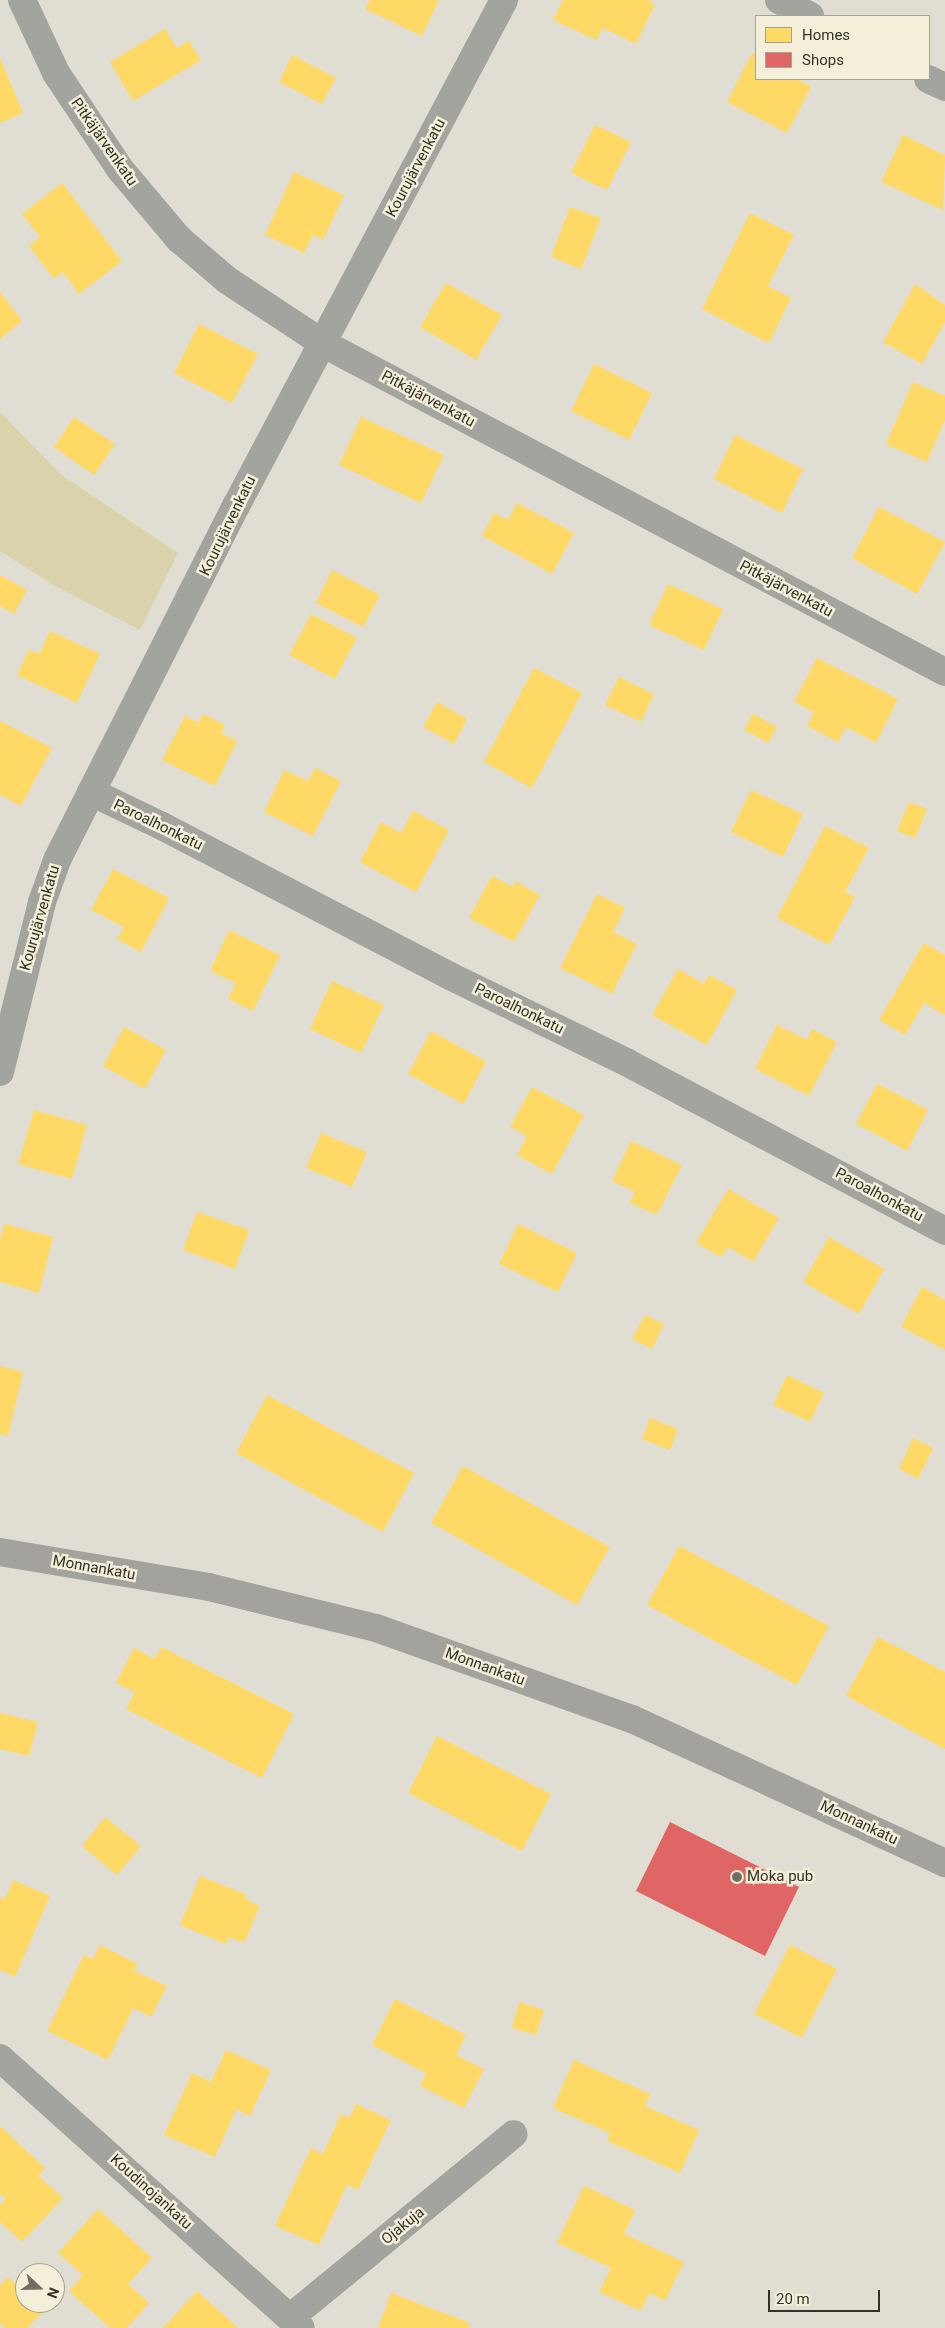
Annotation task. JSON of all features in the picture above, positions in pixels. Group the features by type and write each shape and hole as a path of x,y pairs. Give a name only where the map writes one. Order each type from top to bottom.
{"main road":[{"name":"Monnankatu","path":"0,1552 209,1587 376,1628 632,1720 945,1862"}],"street":[{"name":"Pitkäjärvenkatu","path":"22,0 56,73 120,169 180,239 227,280 324,344 945,672"},
{"name":"Kourujärvenkatu","path":"0,1072 42,902 57,860 504,0"},
{"path":"779,0 808,15"},
{"path":"930,80 945,88"},
{"name":"Paroalhonkatu","path":"91,792 160,825 452,977 618,1058 945,1230"},
{"name":"Koudinojankatu","path":"0,2058 296,2322"},
{"name":"Ojakuja","path":"296,2322 514,2134"}],"shaded area":[{"path":"0,412 60,474 178,553 140,630 55,586 0,551"}],"building: Homes":[{"path":"370,0 439,0 422,36 365,9"},
{"path":"563,0 648,0 655,4 636,44 603,28 596,40 553,20"},
{"path":"165,29 177,48 189,41 201,60 133,101 110,62"},
{"path":"752,53 755,54 755,80 799,80 811,87 787,133 727,102"},
{"path":"292,55 336,78 322,104 279,82"},
{"path":"0,58 23,113 0,123"},
{"path":"595,125 631,142 607,190 571,173"},
{"path":"903,135 945,155 943,210 881,182"},
{"path":"294,172 344,195 323,240 313,235 304,253 265,235"},
{"path":"62,183 122,261 79,294 63,272 54,279 29,246 40,237 22,214"},
{"path":"570,207 601,218 581,269 551,257"},
{"path":"750,213 794,235 768,286 791,298 769,343 702,309"},
{"path":"446,283 502,315 476,360 420,327"},
{"path":"915,284 945,305 945,322 922,364 883,342"},
{"path":"0,292 22,321 0,339"},
{"path":"199,324 258,354 232,403 174,373"},
{"path":"594,364 652,393 629,440 571,411"},
{"path":"913,382 945,396 945,420 927,462 886,444"},
{"path":"74,417 115,444 94,475 54,447"},
{"path":"361,417 444,455 421,503 339,465"},
{"path":"735,435 803,469 782,513 714,479"},
{"path":"517,503 574,533 552,574 482,536 494,513 508,520"},
{"path":"879,507 945,542 917,594 852,558"},
{"path":"332,570 380,595 363,627 316,603"},
{"path":"0,575 27,590 14,614 0,606"},
{"path":"668,584 723,609 704,650 649,625"},
{"path":"311,614 357,638 335,679 289,655"},
{"path":"50,631 100,654 77,703 17,675 29,650 39,654"},
{"path":"817,658 898,699 876,743 846,727 838,742 807,726 814,712 794,702"},
{"path":"534,668 582,693 532,788 484,762"},
{"path":"619,677 654,694 641,722 605,705"},
{"path":"437,702 467,719 454,744 423,727"},
{"path":"203,714 225,725 221,733 237,741 215,786 162,760 185,716 199,723"},
{"path":"753,714 777,727 768,743 744,730"},
{"path":"0,721 52,748 21,806 0,795"},
{"path":"315,768 341,781 313,836 264,812 284,770 308,781"},
{"path":"751,790 803,814 783,857 731,832"},
{"path":"909,802 927,809 915,838 897,831"},
{"path":"413,811 449,830 416,892 360,862 381,822 401,833"},
{"path":"825,826 869,848 845,892 855,897 829,945 777,918"},
{"path":"113,869 169,898 141,952 117,939 124,927 91,910"},
{"path":"492,876 513,887 515,881 540,895 514,942 469,918"},
{"path":"597,894 625,908 613,932 637,944 612,994 560,968"},
{"path":"229,930 280,955 253,1011 228,999 236,983 210,971"},
{"path":"924,943 945,955 945,1015 924,1003 905,1035 879,1020"},
{"path":"678,969 704,984 709,975 737,990 707,1045 652,1015"},
{"path":"332,981 384,1005 361,1053 310,1029"},
{"path":"777,1025 807,1040 812,1029 837,1042 809,1096 755,1069"},
{"path":"124,1027 166,1050 145,1089 103,1066"},
{"path":"431,1031 486,1061 464,1104 408,1074"},
{"path":"877,1084 928,1110 907,1151 856,1124"},
{"path":"532,1087 584,1115 552,1174 517,1155 527,1136 510,1127"},
{"path":"34,1110 87,1125 72,1179 18,1164"},
{"path":"321,1133 367,1152 352,1187 306,1168"},
{"path":"631,1141 682,1165 657,1215 630,1203 635,1192 612,1181"},
{"path":"728,1189 779,1218 753,1262 728,1247 721,1257 696,1243"},
{"path":"197,1212 249,1230 235,1269 183,1250"},
{"path":"4,1224 53,1237 39,1293 0,1282 0,1241"},
{"path":"518,1224 577,1253 558,1292 499,1264"},
{"path":"829,1237 884,1269 859,1314 803,1282"},
{"path":"922,1287 945,1300 945,1350 901,1327"},
{"path":"645,1315 664,1324 652,1349 632,1339"},
{"path":"0,1366 23,1372 8,1436 0,1434"},
{"path":"787,1375 824,1393 810,1422 773,1405"},
{"path":"267,1395 414,1473 383,1532 236,1453"},
{"path":"650,1418 678,1429 670,1450 642,1439"},
{"path":"913,1438 933,1448 918,1479 899,1469"},
{"path":"463,1466 610,1547 577,1605 431,1523"},
{"path":"679,1546 829,1626 797,1685 647,1605"},
{"path":"878,1637 945,1672 945,1749 846,1696"},
{"path":"161,1647 294,1714 262,1778 126,1709 135,1692 116,1683 134,1648 155,1659"},
{"path":"0,1713 38,1722 29,1756 0,1749"},
{"path":"437,1736 551,1794 522,1851 408,1793"},
{"path":"105,1817 141,1846 117,1875 82,1846"},
{"path":"200,1876 247,1895 245,1899 260,1906 244,1943 229,1937 226,1944 180,1925"},
{"path":"13,1880 50,1896 15,1977 0,1970 0,1897 5,1899"},
{"path":"100,1945 138,1964 134,1971 167,1986 151,2017 133,2008 108,2060 47,2031 84,1955 93,1959"},
{"path":"790,1945 837,1969 802,2038 754,2014"},
{"path":"395,1999 466,2035 456,2055 484,2069 464,2108 420,2086 426,2073 372,2045"},
{"path":"519,2002 544,2010 536,2035 512,2028"},
{"path":"226,2050 271,2070 250,2116 236,2109 215,2157 164,2135 192,2073 211,2082"},
{"path":"574,2060 650,2094 645,2106 699,2130 680,2173 607,2141 610,2133 553,2108"},
{"path":"356,2104 391,2120 358,2190 347,2185 319,2245 275,2226 311,2148 323,2154 341,2114 349,2118"},
{"path":"0,2126 45,2168 38,2176 63,2198 22,2242 0,2222 0,2205 6,2199 0,2194"},
{"path":"584,2186 635,2210 624,2234 684,2262 665,2301 649,2293 641,2311 599,2292 611,2268 557,2243"},
{"path":"98,2209 152,2258 128,2284 149,2303 127,2328 110,2328 69,2291 83,2275 58,2253"},
{"path":"8,2277 15,2284 15,2313 42,2313 27,2328 5,2328 0,2323 0,2285"},
{"path":"197,2291 238,2328 163,2328"},
{"path":"391,2293 470,2323 468,2328 378,2328"}],"building: Shops":[{"path":"670,1822 799,1887 765,1956 636,1891"}],"place":[{"name":"Moka pub","path":"737,1877"}]}
